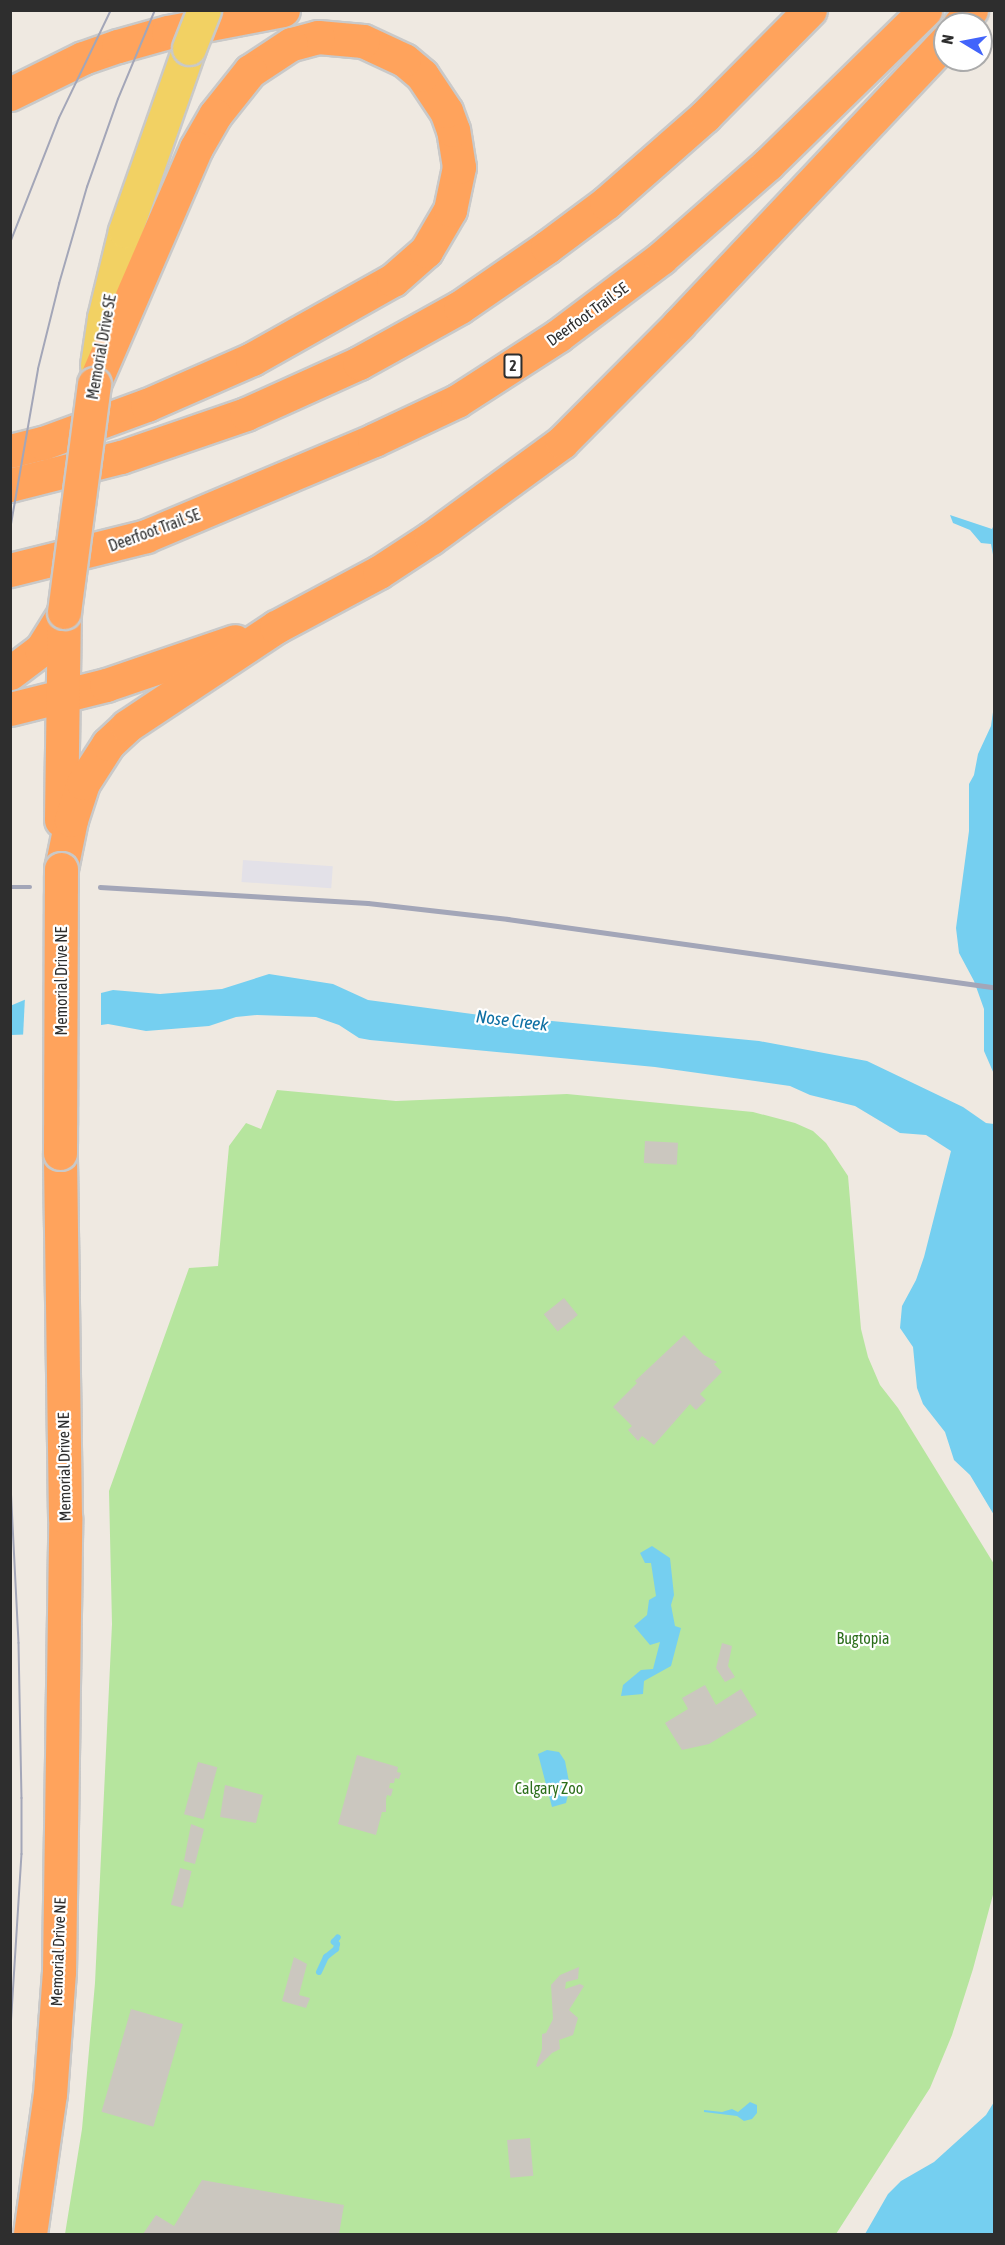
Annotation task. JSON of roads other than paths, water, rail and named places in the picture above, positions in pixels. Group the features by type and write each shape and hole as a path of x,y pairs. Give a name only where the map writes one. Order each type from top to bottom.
{"highway":[{"path":"10,94 83,58 118,46 168,32 283,10"},
{"path":"10,485 121,457 246,414 359,363 460,307 548,247 606,203 705,116 810,10"},
{"name":"Deerfoot Trail SE","path":"10,570 146,536 374,440 465,396 559,335 661,258 792,142 925,10"},
{"path":"10,451 43,442 147,405 252,359 393,280 426,251 450,210 459,167 453,130 446,111 422,75 397,56 363,41 318,37 291,44 250,71 215,115 196,148 94,384"},
{"path":"61,869 71,820 83,783 108,744 127,726 276,627 379,572 500,490 562,442 679,324 933,55"},
{"name":"Memorial Drive SE","path":"62,697 64,612 94,384"},
{"path":"10,673 40,650 64,612"},
{"path":"10,709 62,697 160,668 276,627"},
{"name":"Memorial Drive NE","path":"30,2235 50,2094 59,1972 65,1517 60,1153 62,697"}],"main road":[{"name":"Memorial Drive SE","path":"94,384 104,318 125,231 204,10"}],"water":[{"path":"950,515 992,529 994,525 994,560 991,544 981,543 970,530 953,523"},
{"path":"994,705 994,1074 984,1051 984,1009 974,981 959,953 956,928 969,831 969,784 974,775 978,754 991,726"},
{"name":"Nose Creek","path":"269,974 333,984 368,1000 517,1020 552,1021 759,1041 867,1061 963,1107 986,1123 994,1124 994,1515 970,1475 954,1460 945,1432 923,1404 917,1388 913,1347 900,1328 902,1306 916,1280 924,1257 951,1151 926,1135 900,1133 855,1106 810,1095 790,1086 655,1067 370,1040 359,1038 339,1025 316,1017 257,1015 236,1017 209,1026 146,1031 108,1024 39,1034 11,1035 10,1006 36,995 97,994 113,990 160,994 222,989"},
{"path":"652,1546 670,1558 674,1595 671,1605 675,1626 681,1628 671,1666 644,1681 643,1694 621,1696 623,1685 641,1670 653,1669 660,1642 650,1645 634,1626 647,1615 649,1600 656,1596 651,1563 645,1563 640,1553"},
{"path":"547,1750 559,1752 565,1761 570,1787 566,1803 552,1807 538,1754"},
{"path":"750,2102 757,2105 757,2113 752,2119 744,2121 737,2116 704,2112 704,2110 722,2112 732,2109 738,2112"},
{"path":"994,2102 994,2234 865,2234 888,2194 901,2181 934,2162 986,2115"}],"waterway":[{"path":"319,1972 326,1957 336,1949 337,1944 334,1942 338,1937"}],"tram line":[{"path":"10,243 59,118 111,10"},
{"path":"10,530 38,369 59,284 87,187 118,99 155,10"},
{"path":"10,1465 19,1643 22,1798 22,1854 10,2046"}],"railway":[{"path":"10,887 30,887"},
{"path":"100,887 368,903 508,919 994,987"}],"park label":[{"name":"Bugtopia","path":"863,1638"},
{"name":"Calgary Zoo","path":"549,1788"}]}
